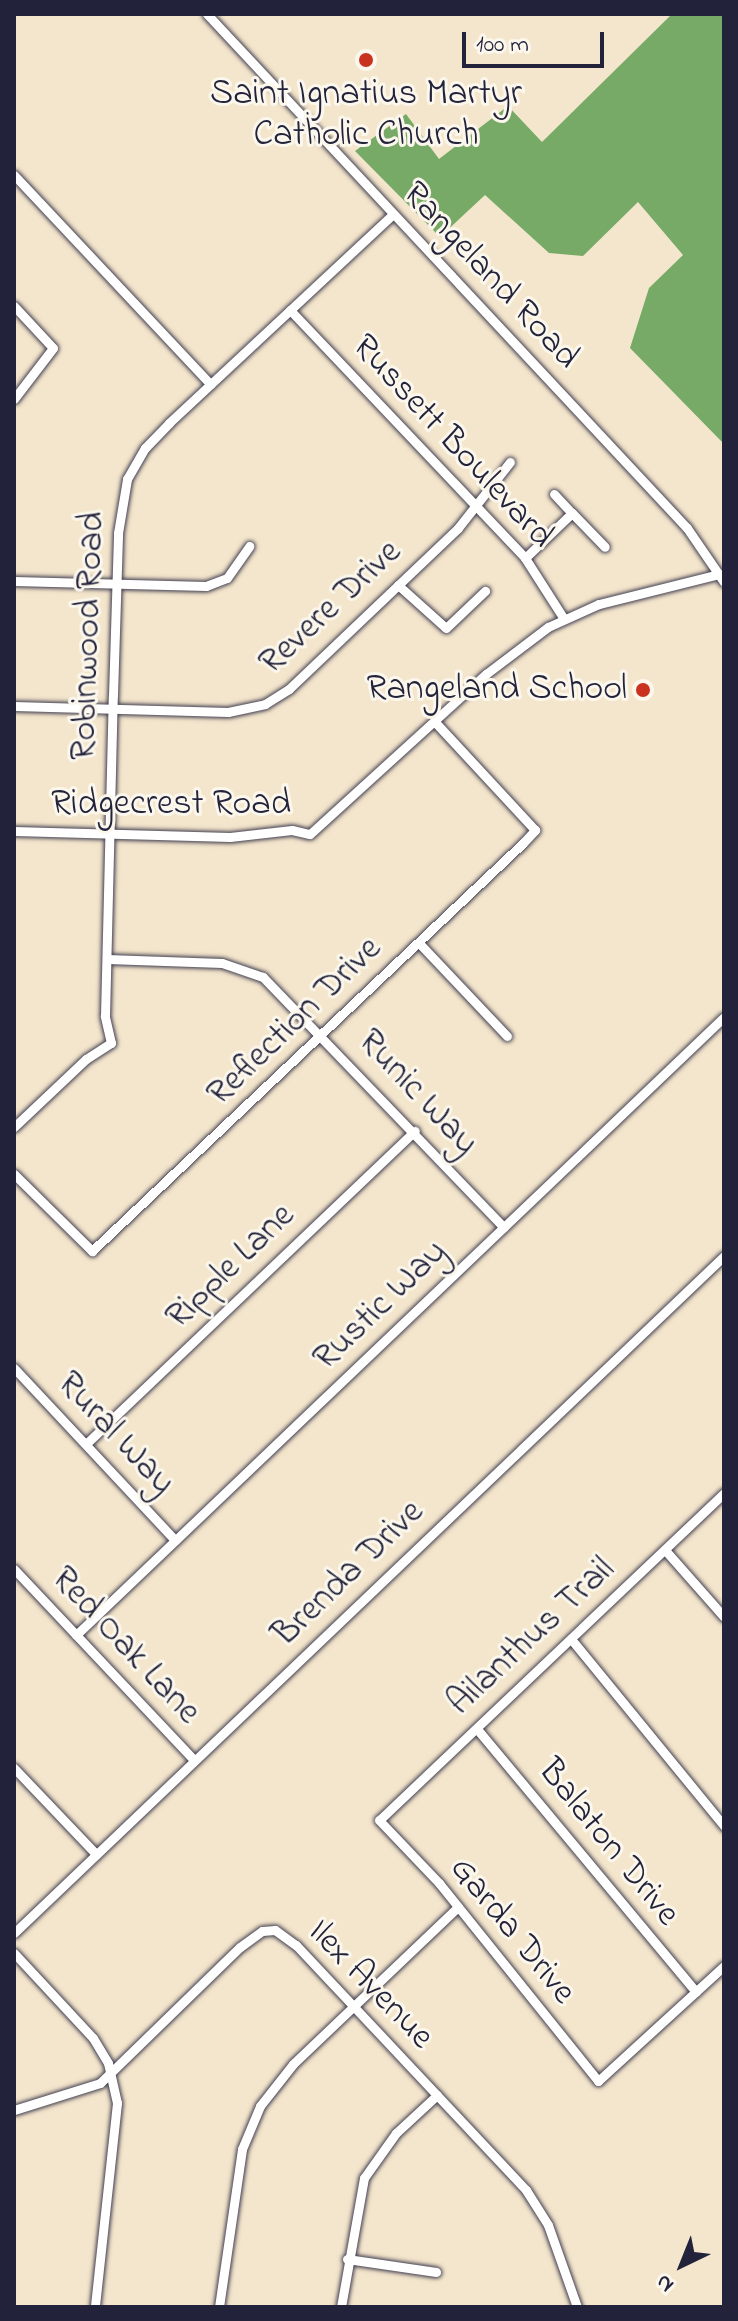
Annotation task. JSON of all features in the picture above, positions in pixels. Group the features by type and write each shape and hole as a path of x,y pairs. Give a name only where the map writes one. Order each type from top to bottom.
{"street":[{"name":"Rangeland Road","path":"207,14 687,528 722,578"},
{"path":"14,175 210,384"},
{"name":"Robinwood Road","path":"14,1127 86,1059 111,1043 105,1016 117,584 121,503 132,468 145,448 210,384 393,214"},
{"path":"14,306 53,348 14,399"},
{"name":"Russett Boulevard","path":"290,310 525,558 564,619"},
{"name":"Revere Drive","path":"14,706 228,712 265,704 289,689 476,509 510,462"},
{"path":"554,494 605,547"},
{"path":"525,558 572,513"},
{"path":"14,581 213,584 236,570 249,546"},
{"name":"Ridgecrest Road","path":"14,831 230,837 292,830 310,834 515,650 564,619 641,591 722,578"},
{"path":"398,585 446,628 485,591"},
{"name":"Reflection Drive","path":"14,1174 92,1251 323,1035 535,830 436,723"},
{"path":"419,943 507,1036"},
{"name":"Runic Way","path":"107,959 243,967 278,988 504,1227"},
{"name":"Rustic Way","path":"76,1635 724,1017"},
{"name":"Ripple Lane","path":"86,1444 415,1131"},
{"name":"Brenda Drive","path":"14,1933 724,1256"},
{"name":"Rural Way","path":"14,1368 175,1540"},
{"name":"Ailanthus Trail","path":"379,1820 724,1493"},
{"path":"665,1550 724,1617"},
{"name":"Red Oak Lane","path":"14,1569 194,1760"},
{"path":"571,1639 724,1826"},
{"name":"Balaton Drive","path":"477,1729 696,1992"},
{"path":"14,1768 96,1854"},
{"name":"Garda Drive","path":"379,1820 458,1907 598,2081 696,1992"},
{"path":"219,2307 240,2164 252,2122 278,2081 458,1907"},
{"name":"Ilex Avenue","path":"14,2110 100,2083 262,1931 275,1930 289,1939 354,2007 534,2201 577,2307"},
{"path":"14,1953 93,2038 110,2073 117,2135 95,2307"},
{"path":"696,1992 724,1966"},
{"path":"341,2307 356,2202 370,2166 437,2095"},
{"path":"347,2259 436,2272"}],"green space":[{"path":"672,14 724,14 724,444 630,348 649,288 683,255 638,202 583,256 549,253 485,195 440,237 355,151 406,114 439,159 508,106 542,142"}],"place":[{"name":"Saint Ignatius Martyr Catholic Church","path":"366,60"},
{"name":"Rangeland School","path":"643,690"}]}
